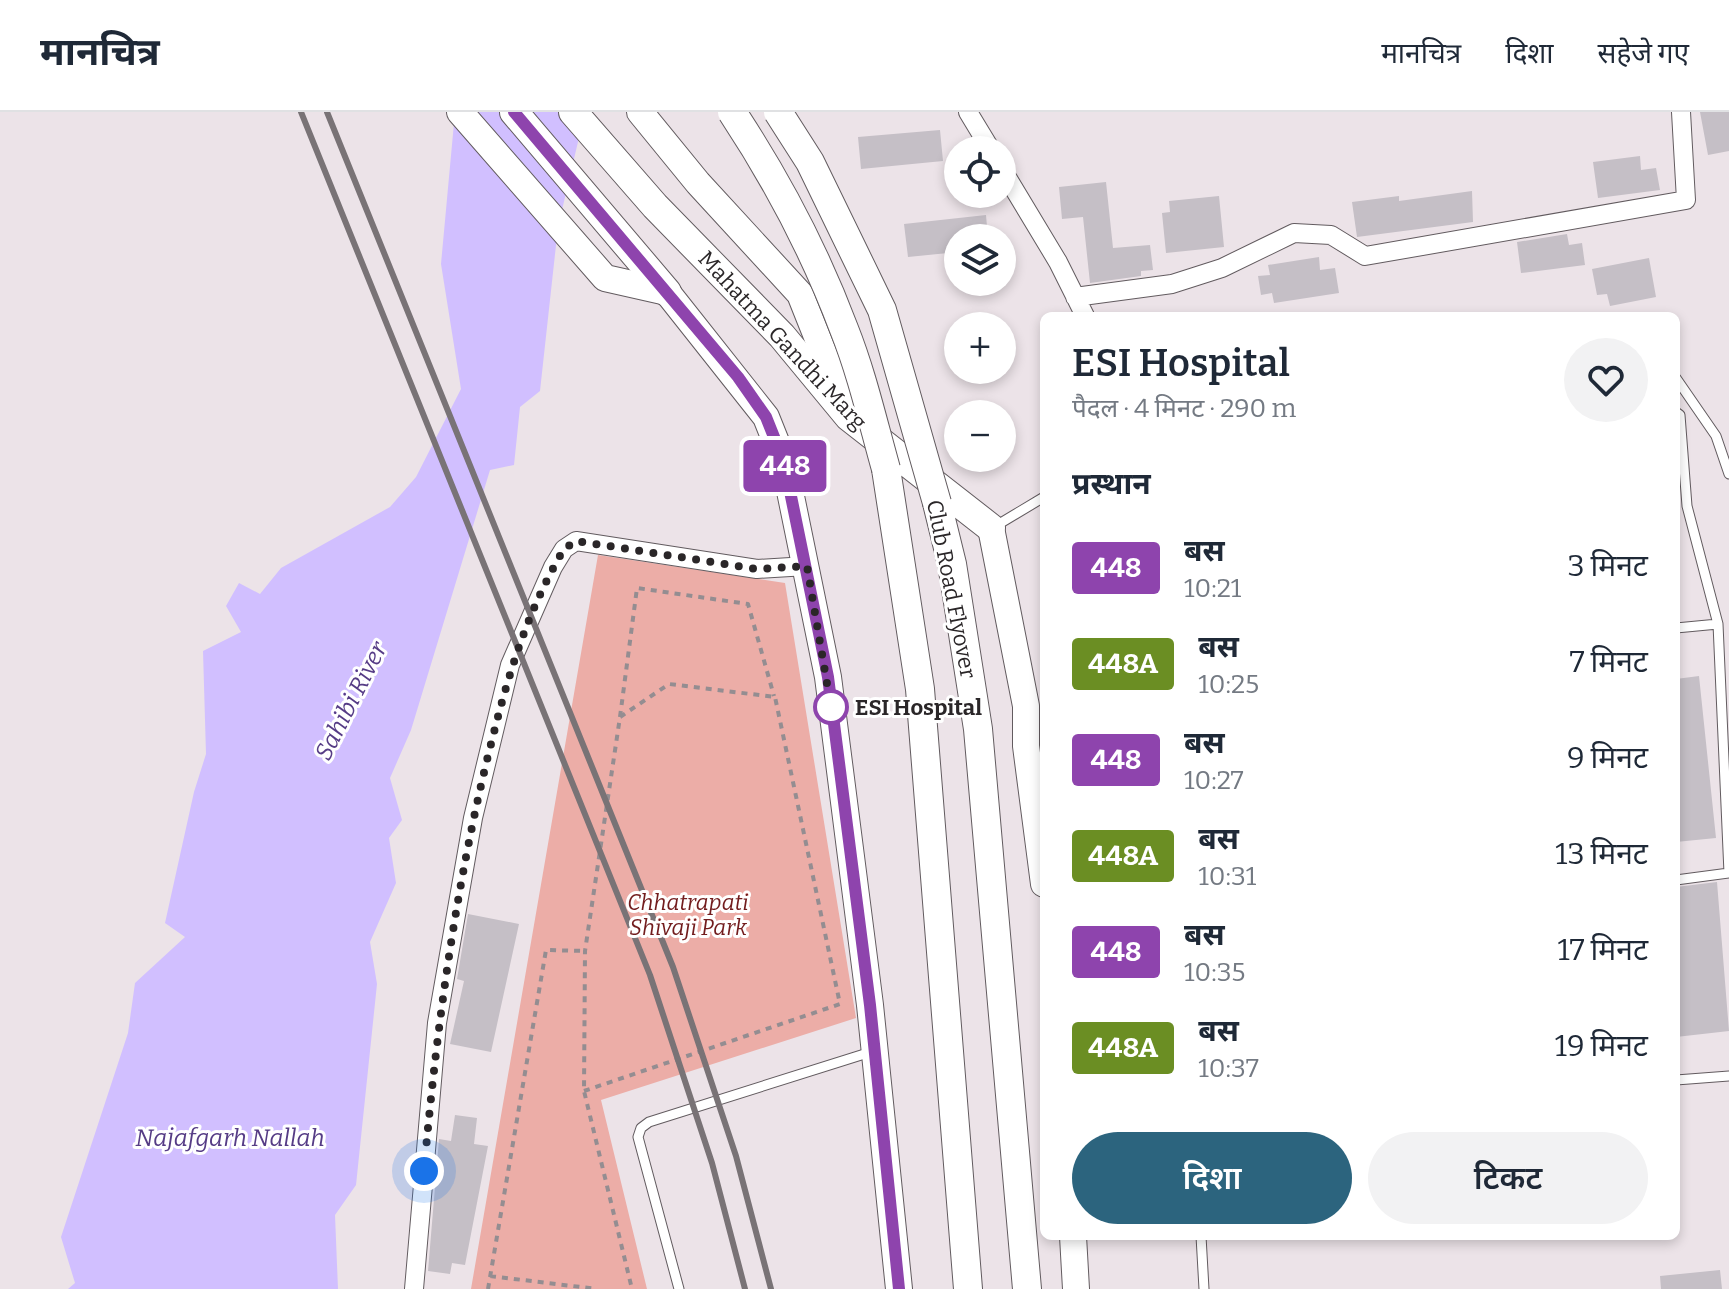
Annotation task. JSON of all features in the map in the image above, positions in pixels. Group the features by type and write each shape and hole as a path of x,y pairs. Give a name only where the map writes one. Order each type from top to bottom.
{"main road":[{"path":"460,112 605,278 667,292"},
{"path":"514,112 738,377 766,417 784,462 828,677 874,1050 899,1289"},
{"name":"Mahatma Gandhi Marg","path":"573,112 655,206 782,336 849,417 991,528"},
{"path":"640,112 698,183 800,294 849,417"},
{"name":"Club Road Flyover","path":"732,112 766,163 815,258 845,331 886,469 920,689 968,1289"},
{"name":"Club Road Flyover","path":"778,112 810,162 882,310 952,564 978,729 1027,1289"},
{"path":"991,528 1030,705 1026,746 1040,853"},
{"path":"1073,1240 1076,1289"}],"street":[{"path":"968,112 983,136"},
{"path":"1075,297 1172,284 1222,268 1294,233 1331,235 1365,256 1686,200 1681,112"},
{"path":"1016,194 1083,312"},
{"path":"414,1289 437,1023 473,818 510,665 553,567 564,549 576,541 757,569 807,566"}],"lane":[{"path":"1680,384 1716,436 1729,474"},
{"path":"1680,415 1687,506 1718,624 1729,873 1680,879"},
{"path":"991,528 1040,499"},
{"path":"1680,628 1718,624"},
{"path":"679,1289 638,1137 641,1128 649,1122 874,1050"},
{"path":"1680,1080 1729,1076"},
{"path":"1201,1240 1204,1289"}],"path":[{"path":"584,1091 840,1004 775,697 748,604 637,588 585,951 584,1091 632,1289"},
{"path":"620,717 669,684 775,697"},
{"path":"488,1289 546,950 585,951"},
{"path":"490,1276 597,1289"}],"green space":[{"name":"Chhatrapati Shivaji Park","path":"598,555 785,583 856,1018 601,1100 647,1289 471,1289"}],"water":[{"name":"Najafgarh Nallah","path":"455,112 585,112 558,227 540,391 520,407 514,465 490,470 411,730 390,778 402,820 389,838 396,883 370,942 377,984 356,1185 335,1215 338,1289 68,1289 75,1283 61,1237 128,1033 135,983 185,937 165,923 194,792 206,754 203,651 241,632 226,606 239,583 260,594 281,568 390,507 416,477 461,389 441,264"}],"building":[{"path":"1700,112 1729,112 1729,151 1708,155"},
{"path":"940,130 943,161 861,169 858,137"},
{"path":"1640,156 1641,170 1656,168 1660,190 1598,198 1593,162"},
{"path":"1106,182 1113,248 1150,245 1153,270 1141,271 1141,276 1090,283 1083,217 1062,219 1059,187"},
{"path":"1472,191 1473,222 1357,237 1352,202 1399,196 1399,201"},
{"path":"1219,196 1224,247 1166,253 1162,213 1170,212 1169,201"},
{"path":"986,215 987,224 944,224 944,253 908,257 904,224"},
{"path":"1567,234 1569,245 1582,243 1585,265 1521,273 1517,242"},
{"path":"1319,257 1320,270 1335,268 1339,293 1274,303 1272,293 1261,295 1258,276 1270,275 1268,265"},
{"path":"1649,258 1656,297 1610,306 1607,294 1597,295 1592,269"},
{"path":"1699,676 1716,838 1680,842 1680,678"},
{"path":"1717,882 1729,1031 1680,1037 1680,887"},
{"path":"468,914 519,924 491,1052 450,1044 464,981 457,979"},
{"path":"455,1115 477,1118 474,1144 488,1146 465,1265 452,1263 450,1274 428,1271 439,1139 451,1141"},
{"path":"1720,1270 1722,1289 1661,1289 1660,1276"}],"railway":[{"path":"301,112 650,975 712,1163 745,1289"},
{"path":"327,112 673,967 736,1156 771,1289"}],"bus line":[{"name":"448","path":"514,112 738,377 766,417 784,462 828,677 870,1005 899,1289"}],"place":[{"name":"ESI Hospital","path":"831,707"}],"route":[{"path":"424,1171 437,1023 473,818 510,665 564,549 576,541 637,553 757,569 807,566 831,707"}],"water label":[{"name":"Sahibi River","path":"351,701"}]}
